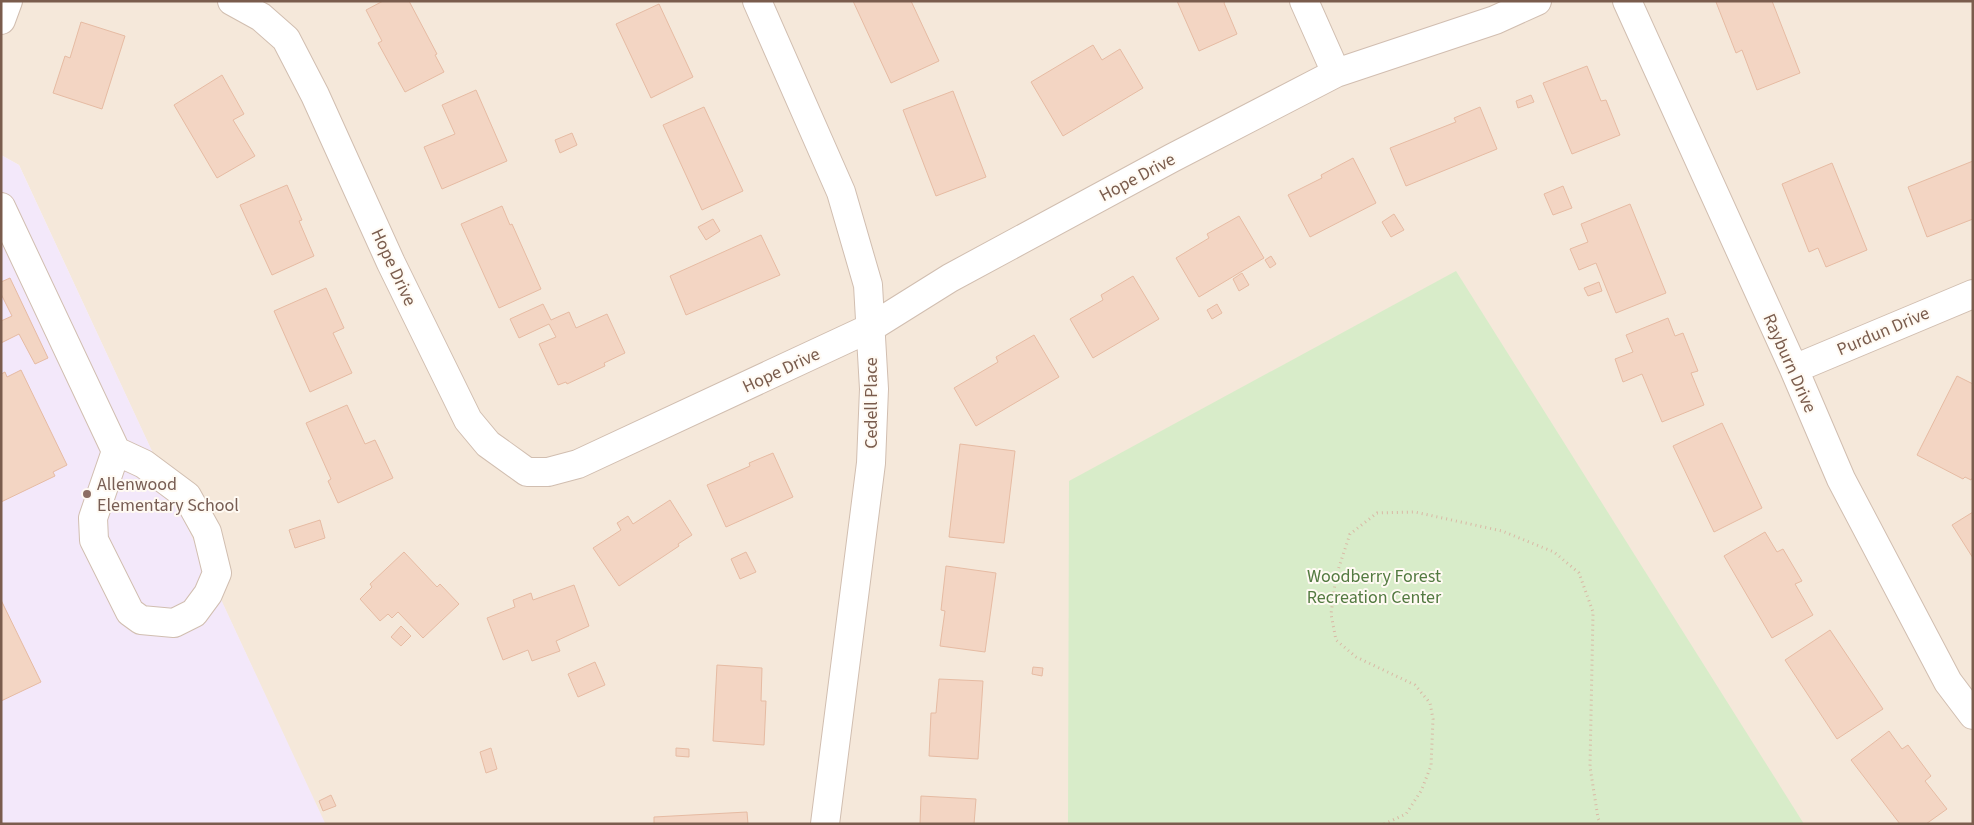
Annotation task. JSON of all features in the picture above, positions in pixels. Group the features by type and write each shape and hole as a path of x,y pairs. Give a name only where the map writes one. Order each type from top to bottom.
{"street":[{"path":"1,20 8,1"},
{"name":"Hope Drive","path":"232,1 261,17 286,40 320,104 391,263 468,420 488,444 527,472 548,472 578,464 870,328 950,278 1172,158 1336,74 1495,20 1537,1"},
{"name":"Cedell Place","path":"757,1 840,192 868,285 874,389 871,463 825,824"},
{"path":"1304,1 1336,74"},
{"name":"Rayburn Drive","path":"1627,1 1794,369 1841,480 1948,682 1973,715"},
{"path":"1,207 116,451 144,464 187,496 207,532 217,573 208,594 194,613 174,623 141,620 130,612 94,540 93,518 116,451"},
{"name":"Purdun Drive","path":"1794,369 1973,294"}],"path":[{"path":"1384,824 1406,814 1422,791 1431,766 1433,719 1430,703 1414,685 1356,657 1336,640 1331,614 1336,576 1350,534 1377,513 1415,512 1502,531 1554,552 1579,574 1593,612 1590,767 1598,818 1601,824"}],"shaded area":[{"path":"1,1 1973,1 1973,824 322,824 324,822 19,165 1,155"},
{"name":"Allenwood Elementary School","path":"1,155 19,165 325,823 1,824"}],"green space":[{"name":"Woodberry Forest Recreation Center","path":"1456,271 1804,824 1068,824 1069,481"}],"building":[{"path":"383,1 409,1 437,54 435,55 444,72 405,92 378,43 382,41 366,10"},
{"path":"853,1 911,1 939,61 891,83"},
{"path":"1177,1 1225,1 1224,3 1237,34 1199,51"},
{"path":"1772,1 1800,73 1757,90 1742,50 1736,53 1716,2"},
{"path":"659,4 693,77 651,98 616,24"},
{"path":"81,22 125,36 102,109 53,93 65,56 70,58"},
{"path":"1093,45 1102,60 1120,49 1143,88 1063,136 1031,82"},
{"path":"1587,66 1601,101 1606,100 1620,135 1572,154 1543,83"},
{"path":"222,75 244,114 233,120 255,156 217,178 174,105"},
{"path":"476,90 507,161 442,189 424,147 455,134 442,105"},
{"path":"953,91 986,177 936,196 903,110"},
{"path":"1531,95 1534,102 1518,108 1516,101"},
{"path":"704,107 743,191 702,210 663,125"},
{"path":"1480,107 1497,149 1406,186 1390,148 1456,122 1454,118"},
{"path":"572,133 577,145 560,153 555,140"},
{"path":"1353,158 1376,203 1310,237 1288,195 1322,178 1321,175"},
{"path":"1973,161 1973,219 1927,237 1908,187"},
{"path":"1832,163 1867,250 1826,267 1818,248 1809,252 1782,184"},
{"path":"287,185 302,220 299,221 314,256 272,275 240,205"},
{"path":"1563,186 1572,208 1553,215 1544,194"},
{"path":"1630,204 1666,293 1616,313 1596,263 1579,270 1570,249 1588,242 1581,224"},
{"path":"502,206 541,289 499,308 461,224"},
{"path":"1394,214 1404,230 1391,237 1382,222"},
{"path":"1239,216 1264,258 1199,297 1176,258 1209,238 1207,234"},
{"path":"713,219 720,231 706,240 698,227"},
{"path":"761,235 780,275 686,315 670,276"},
{"path":"1271,256 1276,264 1270,268 1265,260"},
{"path":"1242,273 1249,285 1239,291 1233,279"},
{"path":"1133,276 1159,319 1093,358 1070,319 1103,300 1101,295"},
{"path":"10,278 48,358 35,364 19,334 1,343 1,321 12,316 1,294 1,282"},
{"path":"1599,282 1602,291 1588,296 1584,288"},
{"path":"326,288 344,328 333,333 352,373 310,392 274,311"},
{"path":"543,304 551,320 569,312 576,328 607,314 625,353 604,363 605,366 567,384 566,382 558,385 539,344 556,337 549,324 519,338 510,319"},
{"path":"1217,304 1222,313 1212,319 1207,310"},
{"path":"1668,318 1675,336 1683,333 1698,371 1691,373 1704,405 1662,422 1642,374 1623,382 1615,359 1633,352 1626,335"},
{"path":"1034,335 1059,377 976,426 954,388 998,362 996,357"},
{"path":"21,370 67,465 53,472 55,476 1,502 1,374 5,372 7,377"},
{"path":"1957,376 1973,384 1973,477 1971,480 1965,477 1963,479 1917,455"},
{"path":"347,405 365,444 375,440 393,478 338,503 328,481 331,479 306,423"},
{"path":"1722,423 1762,508 1714,532 1673,446"},
{"path":"960,444 1015,451 1004,543 949,537"},
{"path":"773,453 793,497 726,527 707,485 750,466 749,463"},
{"path":"670,500 692,535 678,544 679,546 619,586 593,548 621,530 617,523 628,516 633,524"},
{"path":"1973,512 1973,558 1952,525"},
{"path":"320,520 325,538 295,548 289,530"},
{"path":"1765,532 1777,552 1783,549 1802,581 1795,584 1813,615 1772,638 1724,556"},
{"path":"404,552 437,587 440,584 459,604 423,638 398,612 392,618 388,614 380,621 360,599 372,587 370,584"},
{"path":"746,552 756,572 740,579 731,559"},
{"path":"946,566 996,573 985,652 940,646 945,611 941,610"},
{"path":"574,585 589,626 556,641 560,651 532,661 528,650 503,660 487,618 515,607 513,600 531,593 533,600"},
{"path":"1,600 41,682 1,701"},
{"path":"401,626 411,636 401,646 391,637"},
{"path":"1830,630 1883,709 1837,739 1785,660"},
{"path":"595,662 605,685 578,697 568,674"},
{"path":"717,665 762,668 761,701 766,701 764,745 713,741"},
{"path":"1033,667 1043,668 1042,676 1032,674"},
{"path":"939,679 983,681 978,759 929,756 931,713 936,713"},
{"path":"1889,731 1902,749 1908,745 1931,776 1925,781 1947,809 1926,824 1900,824 1851,760"},
{"path":"491,748 497,769 486,773 480,752"},
{"path":"676,748 689,749 689,757 676,756"},
{"path":"331,795 336,806 323,811 319,801"},
{"path":"921,796 976,799 974,824 920,824"},
{"path":"747,812 748,824 654,824 654,817"}],"place":[{"name":"Allenwood Elementary School","path":"87,494"}]}
